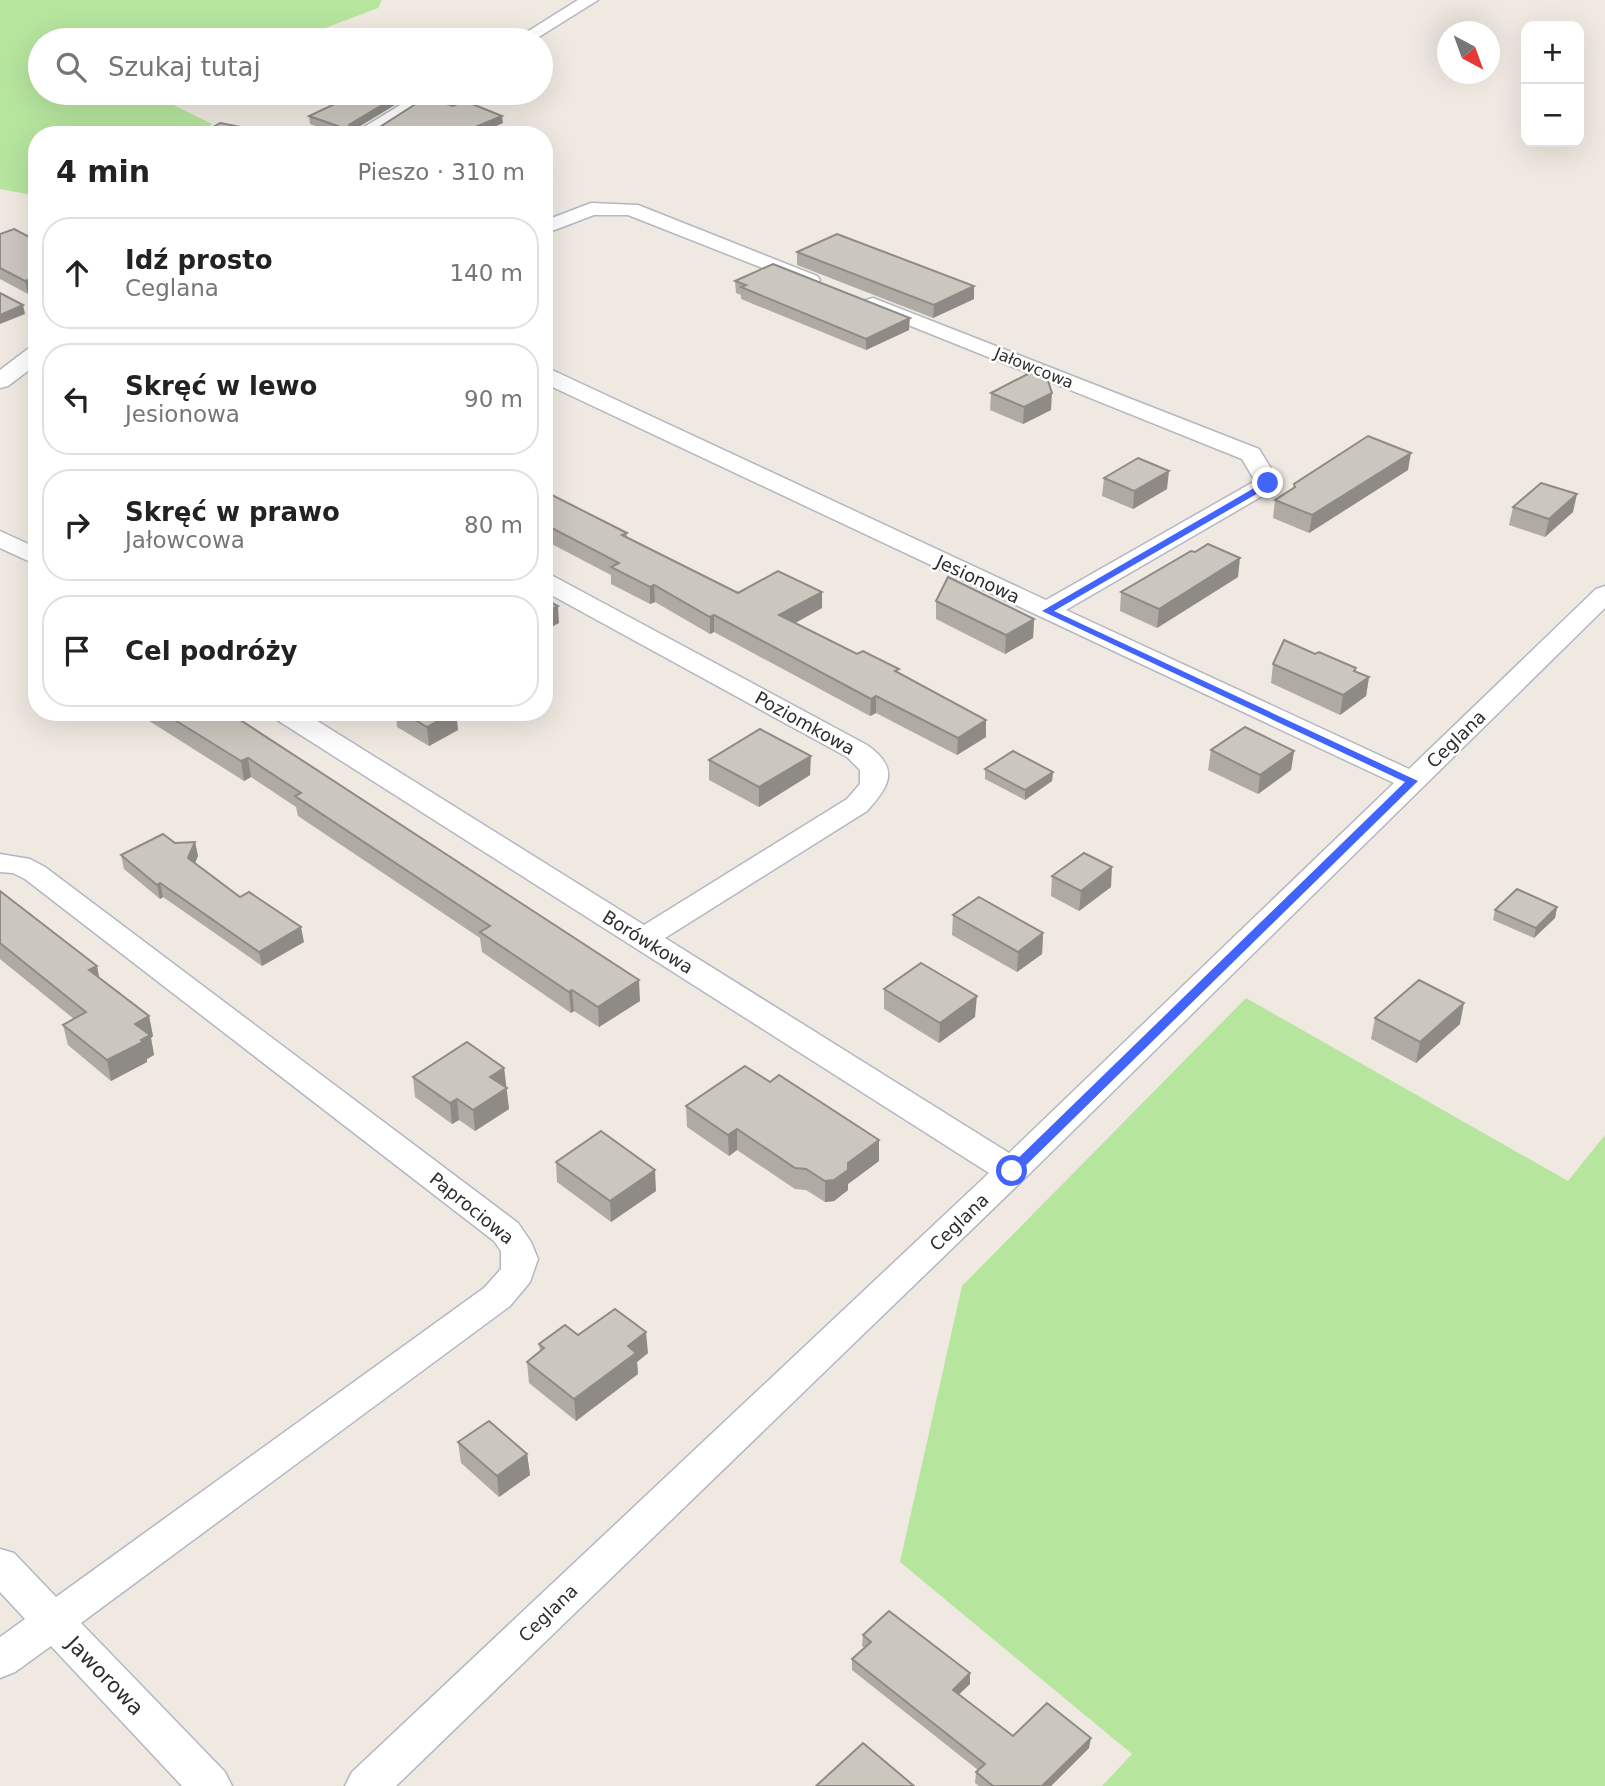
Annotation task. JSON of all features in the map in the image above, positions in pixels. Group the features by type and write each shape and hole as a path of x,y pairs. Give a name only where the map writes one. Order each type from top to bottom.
{"street":[{"path":"542,28 590,0"},
{"path":"375,126 411,105"},
{"path":"553,224 591,209 631,209 825,285"},
{"name":"Jałowcowa","path":"851,296 1251,454 1268,483 1046,611"},
{"path":"0,381 28,360"},
{"name":"Jesionowa","path":"553,379 1412,781"},
{"path":"0,538 28,553"},
{"name":"Poziomkowa","path":"553,586 857,751 868,758 875,769 874,786 857,805 643,939"},
{"name":"Ceglana","path":"367,1786 1012,1171 1605,594"},
{"name":"Borówkowa","path":"298,721 1012,1171"},
{"name":"Paprociowa","path":"0,863 20,865 35,873 506,1232 519,1247 522,1263 514,1280 497,1297 52,1622"},
{"name":"Jaworowa","path":"0,1566 210,1786"},
{"path":"0,1660 52,1622"}],"green space":[{"path":"0,0 382,0 378,8 325,28 28,28 28,105 173,105 212,124 28,126 28,194 0,189"},
{"path":"1246,998 1568,1181 1605,1135 1605,1786 1102,1786 1132,1754 900,1562 962,1286"}],"building":[{"path":"332,105 382,105 349,126 337,126 309,116"},
{"path":"414,105 475,105 502,116 478,126 381,126"},
{"path":"220,123 236,126 215,126"},
{"path":"14,229 28,236 28,280 25,281 0,268 0,234"},
{"path":"837,234 974,286 934,305 797,252"},
{"path":"773,264 910,318 866,339 741,287 746,285 735,281"},
{"path":"0,293 23,305 0,315"},
{"path":"1043,366 1052,393 1024,407 991,393"},
{"path":"1368,436 1411,453 1312,515 1275,500 1295,487 1294,484"},
{"path":"1138,458 1169,471 1134,491 1104,478"},
{"path":"1541,483 1577,494 1549,519 1513,507"},
{"path":"553,496 627,533 622,535 738,593 778,571 822,592 779,615 857,654 863,651 899,669 895,671 986,720 958,738 876,696 871,699 714,615 710,617 654,585 650,587 611,567 619,563 553,529"},
{"path":"1208,544 1240,558 1159,609 1121,592 1191,551 1195,552"},
{"path":"948,577 1034,619 1006,635 936,601"},
{"path":"1284,640 1356,668 1354,671 1369,677 1343,695 1273,664"},
{"path":"177,721 242,721 639,980 598,1007 572,990 569,992 480,932 490,926 295,796 301,793 248,758 241,761"},
{"path":"417,721 437,721 427,727"},
{"path":"1245,727 1294,751 1260,775 1211,750"},
{"path":"760,729 811,756 759,787 709,760"},
{"path":"1013,751 1053,772 1025,790 985,769"},
{"path":"163,834 175,843 195,842 188,858 240,897 249,892 301,927 259,952 160,883 157,885 121,855"},
{"path":"1084,853 1112,867 1081,891 1052,876"},
{"path":"1517,889 1557,907 1536,928 1495,910"},
{"path":"0,891 97,966 89,970 149,1016 135,1024 150,1035 141,1040 143,1042 107,1060 63,1025 86,1012 0,943"},
{"path":"979,897 1043,933 1018,952 953,915"},
{"path":"921,963 977,996 940,1023 884,989"},
{"path":"1419,980 1464,1003 1420,1042 1375,1018"},
{"path":"467,1042 504,1068 490,1077 507,1088 473,1110 457,1099 450,1103 413,1077"},
{"path":"745,1066 770,1082 779,1075 879,1140 848,1163 848,1170 834,1180 825,1181 806,1169 795,1168 737,1129 728,1135 686,1106"},
{"path":"601,1131 655,1170 610,1201 556,1162"},
{"path":"615,1309 646,1332 628,1346 636,1353 574,1399 527,1362 544,1348 539,1344 565,1325 578,1335"},
{"path":"489,1421 527,1454 497,1476 458,1442"},
{"path":"889,1611 970,1673 953,1690 1013,1736 1047,1703 1091,1738 1042,1786 993,1786 976,1772 985,1764 852,1659 871,1642 863,1635"},
{"path":"863,1743 914,1786 816,1786"}],"route":[{"path":"1012,1171 1412,781 1046,611 1268,483"}]}
